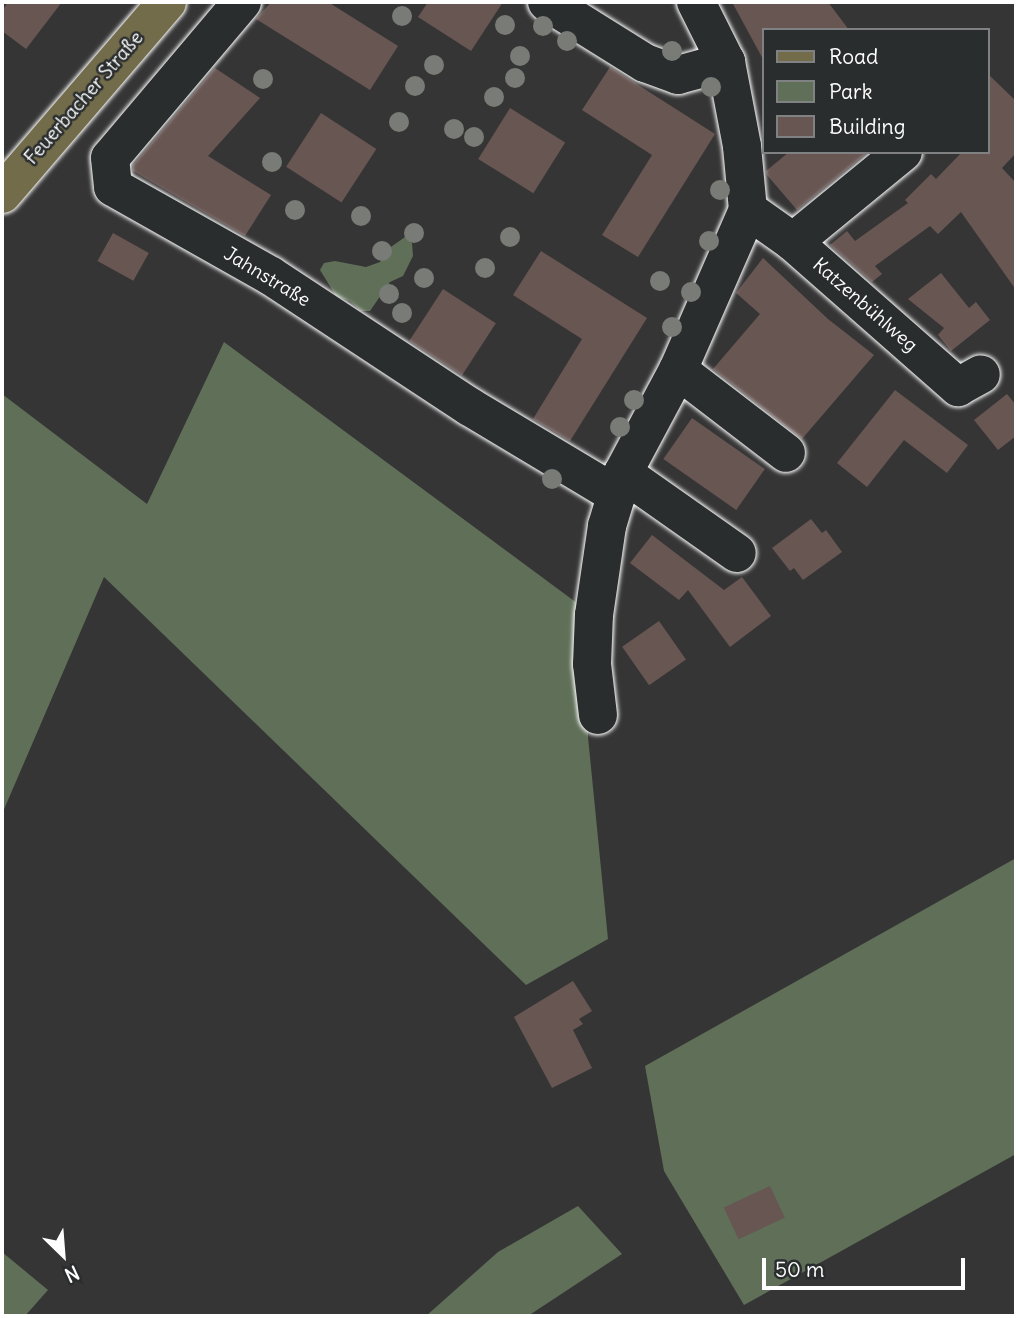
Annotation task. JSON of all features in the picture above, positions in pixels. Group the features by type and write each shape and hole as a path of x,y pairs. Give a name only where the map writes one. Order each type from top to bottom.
{"main road":[{"name":"Feuerbacher Straße","path":"2,194 167,2"}],"street":[{"name":"Jahnstraße","path":"242,2 110,158 113,187 271,276 448,393 620,484"},
{"path":"547,2 645,63 678,75 726,62"},
{"path":"598,715 593,664 594,615 604,540 620,484 678,370 748,210 742,146 726,62 696,2"},
{"path":"793,242 901,154"},
{"name":"Katzenbühlweg","path":"748,210 793,242 958,387 981,374"},
{"path":"678,370 786,453"},
{"path":"620,484 737,554"}],"green space":[{"path":"405,237 412,243 413,256 403,276 390,282 370,311 361,311 350,301 336,296 320,270 324,263 335,261 366,267 380,262 388,249"},
{"path":"224,342 585,609 588,737 608,939 526,985 104,577 2,814 2,394 147,504"},
{"path":"1016,858 1016,1154 744,1305 664,1171 645,1066"},
{"path":"578,1206 622,1254 528,1316 426,1316 498,1252"},
{"path":"2,1252 48,1290 25,1316 2,1316"}],"building":[{"path":"8,2 62,2 26,49 2,31 2,11"},
{"path":"271,2 328,2 398,46 370,90 256,19"},
{"path":"428,2 503,2 471,51 418,17"},
{"path":"732,2 828,2 848,28 762,28 762,57"},
{"path":"610,67 715,134 638,257 602,235 652,155 582,110"},
{"path":"215,68 260,98 208,156 271,195 245,236 133,171 133,165"},
{"path":"990,76 1016,101 1016,153 1002,168 1016,183 1016,290 961,212 938,234 930,226 875,266 882,274 872,282 830,245 847,231 855,241 908,203 905,200 931,174 936,179 960,154 990,154"},
{"path":"510,108 565,142 533,193 478,159"},
{"path":"321,113 376,149 341,203 286,167"},
{"path":"787,154 866,154 797,210 766,171"},
{"path":"113,233 149,253 133,281 97,261"},
{"path":"541,251 647,318 570,441 533,419 582,339 513,295"},
{"path":"763,258 828,319 874,355 802,439 713,369 760,314 736,293"},
{"path":"941,273 969,308 976,302 990,320 951,351 938,335 944,328 908,299"},
{"path":"443,289 496,323 462,375 409,341"},
{"path":"895,390 968,445 947,473 904,440 867,487 837,463"},
{"path":"1007,394 1016,405 1016,436 998,450 974,420"},
{"path":"692,418 765,469 736,510 663,459"},
{"path":"811,519 822,533 826,530 842,552 803,580 794,568 790,571 772,548"},
{"path":"652,535 724,590 742,577 771,616 730,647 688,590 679,600 630,563"},
{"path":"659,621 686,660 649,685 622,647"},
{"path":"573,981 592,1011 579,1019 583,1024 573,1030 592,1068 552,1088 514,1017"},
{"path":"770,1186 785,1218 739,1239 724,1208"}]}
